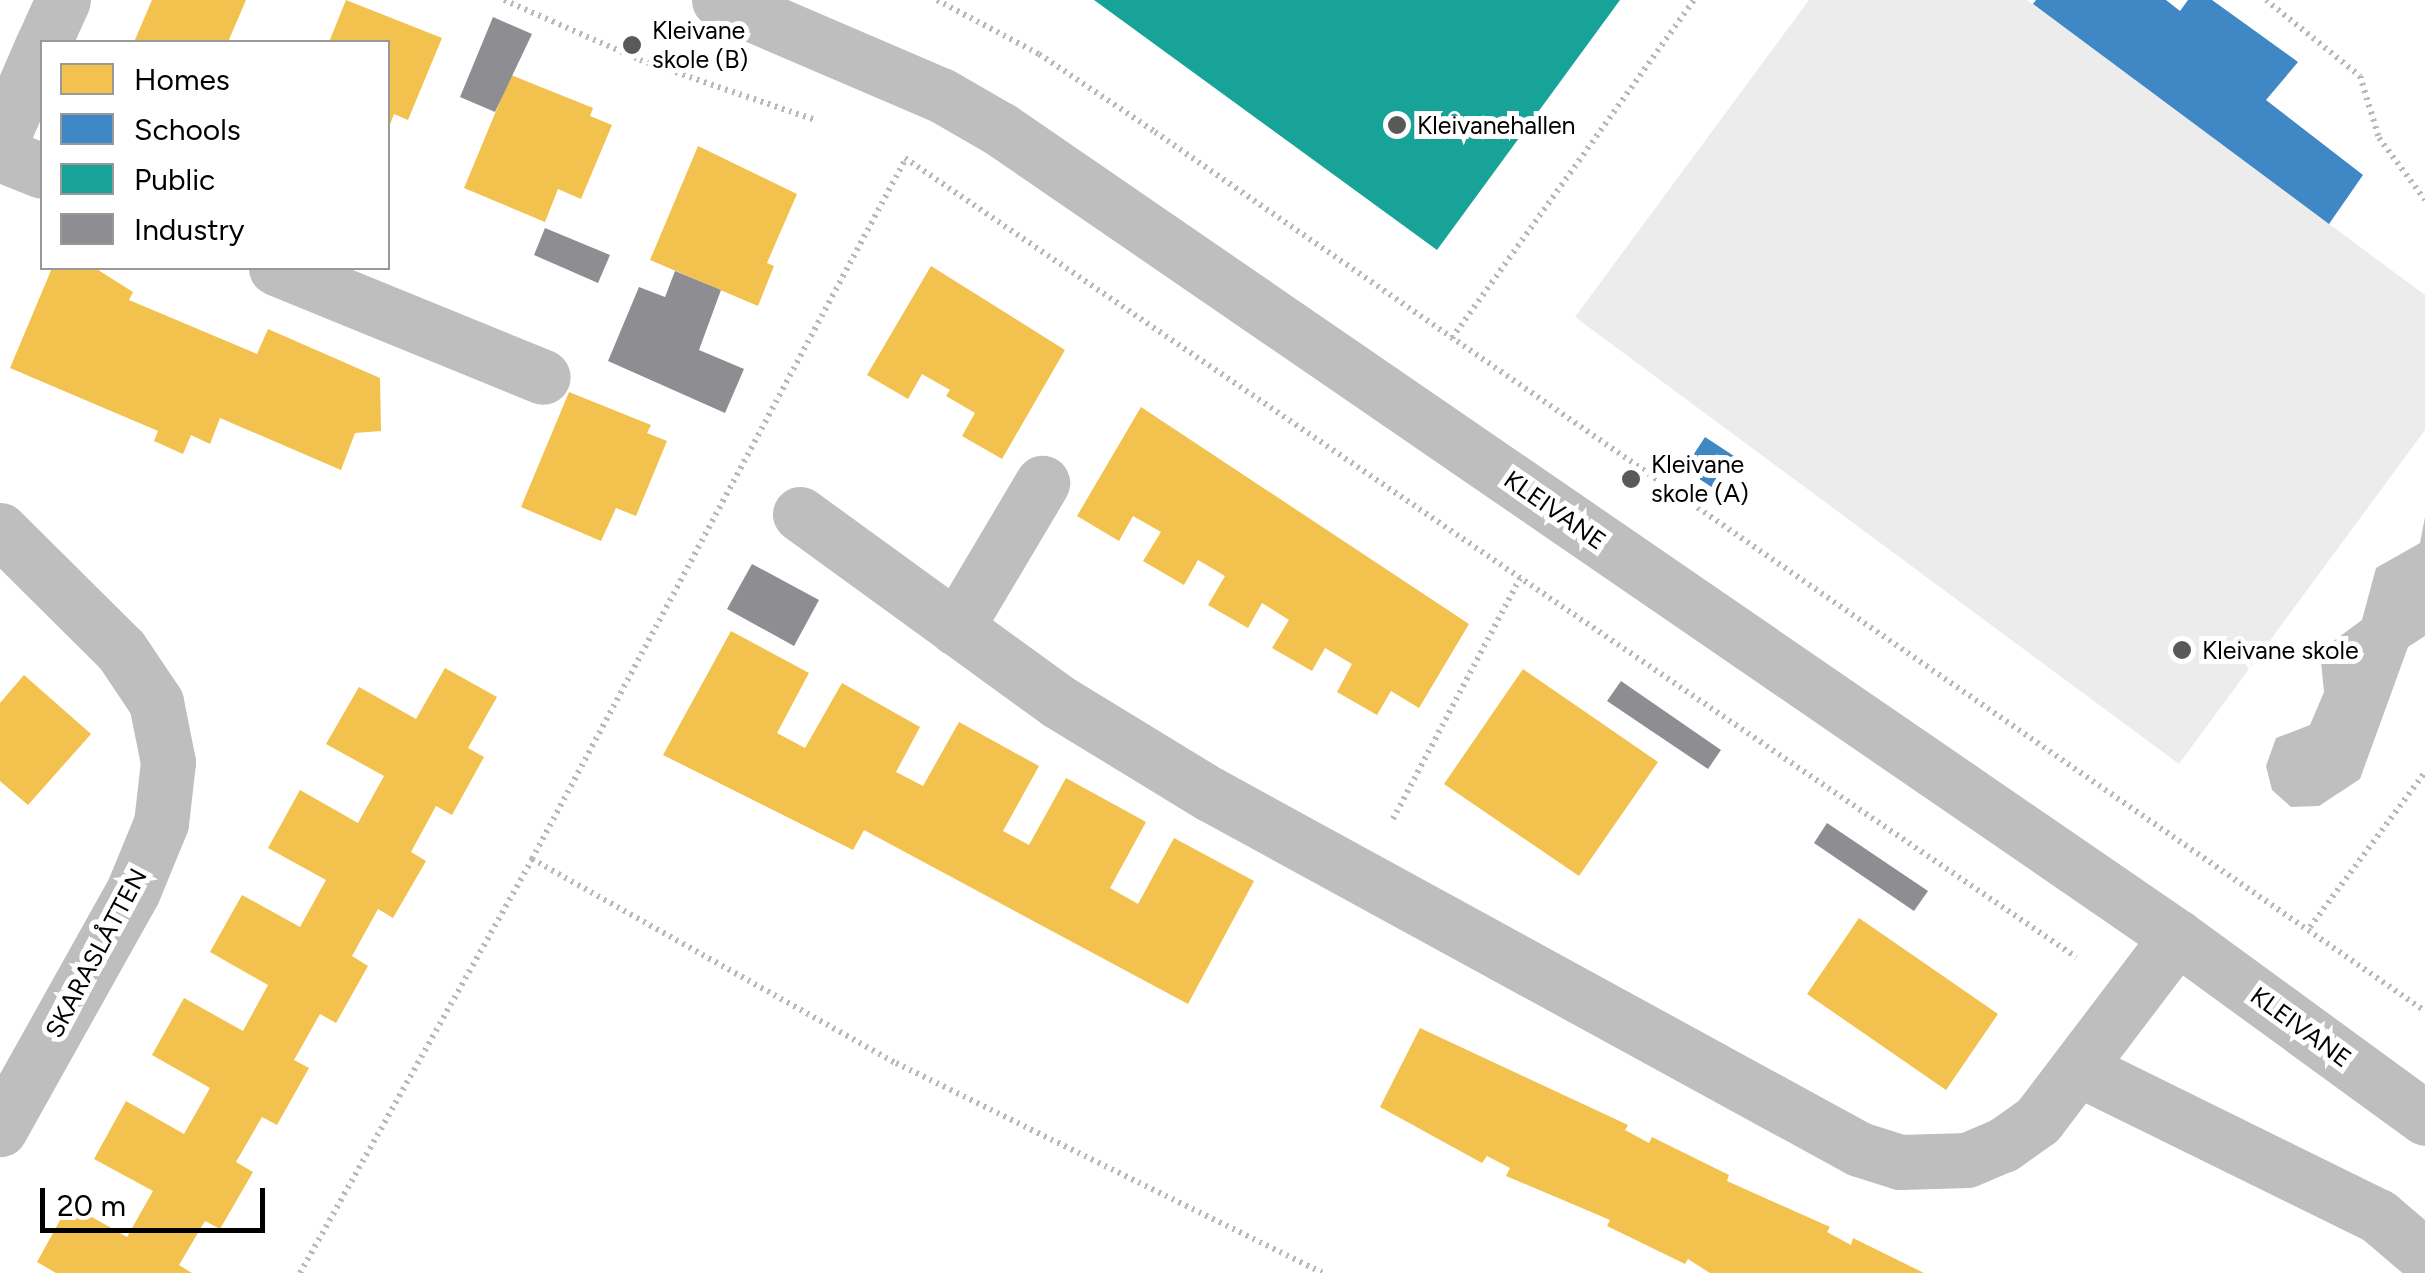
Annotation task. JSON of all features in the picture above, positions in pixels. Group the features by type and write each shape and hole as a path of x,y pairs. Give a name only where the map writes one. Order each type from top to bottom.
{"street":[{"path":"45,40 62,0"},
{"name":"KLEIVANE","path":"719,0 929,90 1084,184 2177,937 2425,1118"},
{"path":"0,143 40,51"},
{"path":"0,154 40,170"},
{"path":"281,270 543,378"},
{"path":"956,628 1042,483"},
{"path":"800,514 1059,702 1362,878 1859,1149 1900,1162 1966,1160 2003,1146 2038,1120 2081,1070 2177,937"},
{"name":"SKARASLÅTTEN","path":"0,530 120,650 156,702 168,762 161,823 133,891 0,1129"},
{"path":"2081,1070 2378,1216 2425,1256"}],"path":[{"path":"504,0 640,60 826,124"},
{"path":"937,0 1072,76 2310,927 2425,1011"},
{"path":"962,11 963,0"},
{"path":"1452,338 1694,0"},
{"path":"2266,0 2360,76 2379,138 2425,200"},
{"path":"891,151 2092,969"},
{"path":"300,1273 532,859 906,158"},
{"path":"1362,878 1520,578"},
{"path":"2310,927 2425,772"},
{"path":"532,859 896,1063 1322,1273"}],"shaded area":[{"name":"Kleivane skole","path":"1809,0 2027,0 2425,295 2425,430 2179,764 1575,317"},
{"path":"2425,517 2425,636 2408,647 2360,779 2319,806 2291,807 2272,790 2266,766 2276,738 2310,725 2324,692 2320,651 2362,620 2376,568 2420,543"}],"building: Homes":[{"path":"152,0 246,0 229,40 135,40"},
{"path":"346,0 442,38 408,120 394,114 390,125 390,40 330,40"},
{"path":"511,75 593,108 590,116 612,125 581,199 558,189 545,222 464,188"},
{"path":"698,146 797,194 767,263 774,266 758,306 650,260"},
{"path":"931,266 1065,350 1002,459 962,436 975,413 946,396 950,390 922,374 908,399 867,375"},
{"path":"51,270 98,270 133,292 129,300 257,354 268,329 380,378 381,431 355,433 341,470 220,418 210,444 191,435 183,454 154,441 158,431 10,368"},
{"path":"569,392 651,425 647,433 667,441 636,516 616,508 601,541 521,507"},
{"path":"1141,407 1469,624 1419,708 1391,691 1377,715 1337,692 1352,664 1325,648 1312,671 1272,648 1289,620 1262,603 1248,628 1208,605 1225,576 1198,560 1184,585 1143,561 1161,532 1133,516 1119,541 1077,516"},
{"path":"731,631 809,673 777,733 805,748 842,683 920,727 896,772 923,786 959,722 1039,766 1003,831 1029,845 1066,778 1146,822 1110,888 1138,904 1174,838 1254,881 1188,1004 864,830 853,850 663,755"},
{"path":"445,668 497,697 468,748 484,757 452,815 436,806 411,852 426,861 393,918 378,909 352,956 368,966 336,1023 320,1014 294,1060 309,1068 277,1125 262,1117 236,1162 253,1172 220,1229 205,1221 179,1265 192,1273 56,1273 37,1262 69,1204 127,1237 153,1191 94,1159 126,1101 184,1134 210,1088 152,1055 184,998 243,1031 268,985 210,952 242,895 300,927 326,880 268,848 300,790 358,823 384,776 326,744 359,687 416,719"},
{"path":"1523,669 1658,762 1579,876 1444,784"},
{"path":"24,675 91,734 28,805 0,781 0,703"},
{"path":"1859,918 1998,1014 1946,1090 1807,994"},
{"path":"1420,1028 1628,1125 1625,1130 1649,1143 1652,1137 1729,1175 1727,1181 1830,1227 1827,1232 1851,1245 1853,1238 1924,1273 1710,1273 1688,1259 1685,1264 1607,1226 1610,1220 1506,1176 1510,1168 1487,1156 1482,1163 1380,1107"}],"building: Schools":[{"path":"2036,0 2166,0 2180,11 2188,0 2212,0 2298,62 2266,100 2363,175 2329,224 2033,4"},
{"path":"1705,437 1734,456 1713,488 1684,469"}],"building: Public":[{"name":"Kleivanehallen","path":"1094,0 1620,0 1437,250"}],"building: Industry":[{"path":"493,17 532,34 495,112 460,97"},
{"path":"545,228 610,255 598,283 534,255"},
{"path":"675,271 721,290 699,350 744,369 725,413 608,361 639,287 665,297"},
{"path":"752,564 819,600 794,646 727,609"},
{"path":"1621,681 1721,750 1708,769 1607,701"},
{"path":"1827,823 1928,891 1914,911 1814,843"}],"place":[{"name":"Kleivane skole (B)","path":"632,45"},
{"name":"Kleivanehallen","path":"1397,125"},
{"name":"Kleivane skole (A)","path":"1631,479"},
{"name":"Kleivane skole","path":"2182,650"}]}
